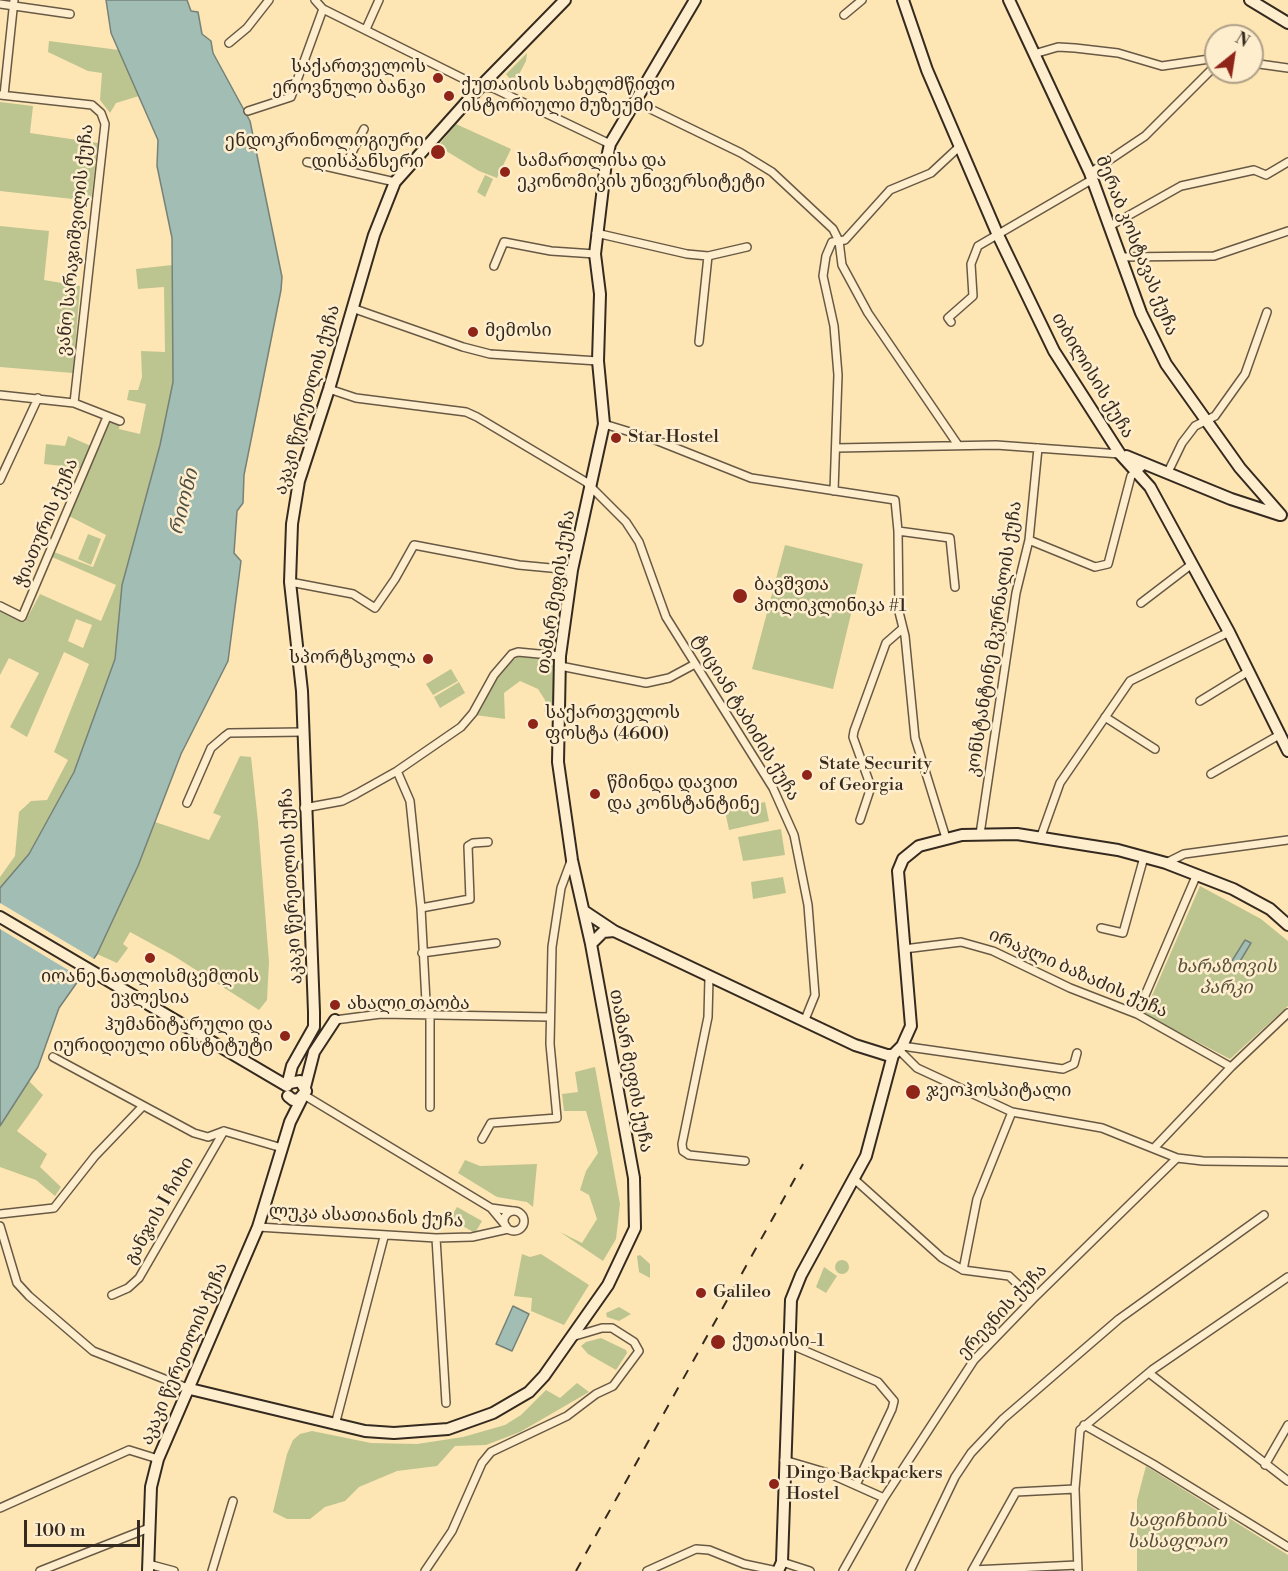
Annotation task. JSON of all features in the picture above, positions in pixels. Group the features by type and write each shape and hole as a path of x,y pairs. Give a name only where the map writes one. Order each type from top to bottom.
{"main road":[{"name":"აკაკი წერეთლის ქუჩა","path":"290,1122 288,1088 291,1066 314,1027 304,808 302,691 290,582 292,525 298,488 374,235 394,182 480,87 565,0"},
{"name":"თამარ მეფის ქუჩა","path":"190,1389 365,1431 405,1432 448,1429 493,1413 529,1392 575,1335 616,1273 627,1250 636,1219 634,1178 591,944 572,860 558,762 560,661 573,570 604,424 598,360 600,294 595,254 596,233 610,144 695,0"},
{"name":"თბილისის ქუჩა","path":"903,0 927,70 997,233 1054,351 1120,454"},
{"name":"მერაბ კოსტავას ქუჩა","path":"1009,0 1091,176 1141,312 1166,364 1240,468 1285,517"},
{"path":"1250,0 1288,23"},
{"path":"1120,454 1141,467 1168,472 1231,499 1285,517"},
{"path":"1141,467 1229,632 1288,751"},
{"path":"784,1568 784,1460 791,1300 801,1275 866,1156 898,1050 911,1020 897,871 903,859 919,846 946,838 980,834 1017,834 1118,850 1166,863 1233,889 1270,909 1288,925"},
{"path":"584,911 614,931 709,978 855,1045 877,1053 898,1050"},
{"path":"0,917 288,1088 296,1100 304,1093 300,1081 288,1088"},
{"path":"591,944 603,932 614,931"},
{"name":"აკაკი წერეთლის ქუჩა","path":"148,1568 151,1487 158,1459 258,1227 290,1122 304,1093 314,1052 335,1020"},
{"path":"314,1027 335,1020"}],"street":[{"path":"229,43 248,28 269,0"},
{"path":"315,0 323,9 480,87 493,88 610,144"},
{"path":"366,29 379,0"},
{"path":"844,15 862,0"},
{"path":"0,4 14,3 70,14"},
{"path":"2,95 14,3"},
{"path":"248,111 291,97 323,9"},
{"path":"1034,54 1058,47 1118,53 1162,66 1204,60"},
{"path":"1264,65 1288,69"},
{"path":"951,322 948,318 973,296 971,264 978,246 1091,176 1145,136 1204,77"},
{"name":"ვანო სარაჯიშვილის ქუჩა","path":"2,95 92,105 101,112 105,124 74,403"},
{"path":"634,101 741,153 772,172 833,229 839,241 842,265 868,313 958,445"},
{"path":"834,491 838,375 834,326 823,276 826,256 832,242 846,240 890,190 931,173 960,146"},
{"path":"343,170 350,157"},
{"path":"308,162 394,182"},
{"path":"1110,226 1181,186 1254,170 1266,175 1288,162"},
{"path":"1121,257 1214,256 1288,231"},
{"path":"596,233 687,255 708,256 747,247"},
{"path":"494,266 504,242 551,251 595,254"},
{"path":"699,342 708,256"},
{"path":"352,308 463,347 490,354 598,360"},
{"path":"1168,472 1182,443 1195,426 1215,416 1245,374 1267,312"},
{"name":"ტიციან ტაბიძის ქუჩა","path":"329,388 356,398 466,412 586,482 626,522 637,539 666,617 773,788 794,835 808,905 815,995 804,1022"},
{"path":"0,395 74,403 120,421"},
{"path":"0,480 38,398"},
{"name":"ჭიათურის ქუჩა","path":"0,606 22,617 107,417"},
{"path":"604,424 653,439 751,478 895,500 898,531 897,591 905,636 917,748 946,838"},
{"path":"836,448 958,445 1120,454"},
{"name":"კონსტანტინე მკურნალის ქუჩა","path":"980,834 1016,593 1029,540 1038,448"},
{"path":"1029,540 1095,567 1108,564 1131,476 1141,467"},
{"path":"898,531 950,538 955,587"},
{"path":"290,582 353,594 375,608 414,545 519,565 573,570"},
{"path":"1141,603 1192,564"},
{"path":"860,820 871,787 853,737 854,731 886,643 902,629"},
{"path":"1041,839 1060,783 1130,681 1229,632"},
{"path":"304,808 342,801 397,771 461,727 473,713 494,675 512,654 518,652 560,661 646,683 669,678 695,664"},
{"path":"1200,701 1249,671"},
{"path":"1104,717 1155,749"},
{"path":"187,803 211,748 229,733 303,732"},
{"path":"1211,774 1281,734"},
{"path":"397,771 410,801 421,908 426,1002 430,1013 430,1107"},
{"path":"1166,863 1184,854 1288,840"},
{"path":"421,908 470,899 468,846 473,843 488,842"},
{"path":"1101,928 1123,933 1144,857"},
{"path":"482,1139 491,1123 557,1118 550,1017 554,928 561,888 572,860"},
{"path":"1137,1014 1197,874"},
{"name":"ირაკლი ბაზაძის ქუჩა","path":"904,949 961,942 974,945 1137,1014 1231,1067"},
{"path":"422,953 496,944"},
{"path":"709,978 708,1017 682,1144 683,1151 689,1155 745,1161"},
{"path":"335,1020 381,1014 430,1013 550,1017"},
{"path":"1155,1147 1231,1067 1288,1013"},
{"path":"898,1050 1063,1069 1074,1064 1077,1053"},
{"path":"898,1050 917,1068 1012,1112 1102,1128 1155,1147 1177,1158 1203,1161 1288,1162"},
{"path":"53,1057 194,1133 208,1137 224,1131 282,1148"},
{"path":"304,1093 491,1208 507,1228 518,1230 524,1222 522,1215 513,1211 491,1208"},
{"path":"0,1214 54,1208 95,1156 142,1107"},
{"path":"963,1270 977,1199 1012,1112"},
{"name":"განჯის I ჩიხი","path":"112,1295 128,1288 139,1278 224,1131"},
{"name":"ერევნის ქუჩა","path":"843,1571 884,1498 975,1360 1033,1299 1177,1158"},
{"path":"853,1178 942,1258 963,1270 1008,1276 1033,1299"},
{"path":"507,1228 505,1216 513,1211"},
{"path":"910,1571 955,1477 971,1453 1003,1419 1119,1319 1264,1215"},
{"path":"0,1226 17,1283 28,1296 93,1351 190,1389"},
{"name":"ლუკა ასათიანის ქუჩა","path":"258,1227 384,1237 436,1238 472,1237 507,1228"},
{"path":"335,1425 384,1237"},
{"path":"436,1238 446,1404"},
{"path":"1075,1489 1022,1489 1016,1492 973,1570 1078,1568 1075,1489 1078,1436 1084,1425 1149,1373 1288,1277"},
{"path":"425,1571 452,1531 482,1463 491,1452 567,1416 596,1394 613,1386 639,1351 634,1342 612,1328 602,1328 575,1335"},
{"path":"789,1344 878,1382 894,1401 856,1485"},
{"path":"1149,1373 1288,1481"},
{"path":"1084,1425 1153,1464 1288,1547"},
{"path":"1265,1465 1288,1425"},
{"path":"0,1508 129,1450 158,1459"},
{"path":"784,1460 856,1485 884,1498"},
{"path":"212,1571 233,1501"},
{"path":"40,1571 149,1528"},
{"path":"646,1571 696,1549 709,1550 744,1564 810,1571"},
{"path":"148,1568 174,1571"}],"green space":[{"path":"49,41 119,50 139,96 116,103 110,113 100,100 102,73 88,71 48,52"},
{"path":"527,53 526,61 514,84 506,74"},
{"path":"0,102 33,106 30,133 98,143 91,201 0,191"},
{"path":"456,124 511,149 497,178 479,171 438,146"},
{"path":"485,175 493,179 485,197 477,192"},
{"path":"0,226 49,231 44,280 80,286 73,373 0,367"},
{"path":"172,265 173,382 160,445 122,585 115,659 74,772 29,854 0,888 0,877 15,856 19,812 31,801 47,800 68,760 54,752 89,664 64,652 27,737 10,727 39,673 9,658 0,675 0,609 25,622 40,594 101,621 116,585 52,557 54,552 93,567 106,535 69,516 111,420 120,423 119,429 140,434 146,404 127,400 129,390 138,390 142,377 141,351 165,352 164,287 138,289 136,269","holes":["76,619 92,625 83,648 68,641"]},
{"path":"68,436 91,446 81,468 44,464 46,444 65,446"},
{"path":"88,534 101,539 91,565 78,559"},
{"path":"785,545 863,564 833,689 752,669"},
{"path":"520,655 557,661 553,712 544,712 545,700 538,689 520,681 504,693 505,719 475,715 501,669"},
{"path":"451,669 458,681 433,695 426,684"},
{"path":"459,682 465,693 440,708 434,697"},
{"path":"240,756 251,757 269,962 267,1000 259,1010 174,956 130,932 123,944 128,948 117,963 97,954 138,866 155,822 209,840 221,816 213,813"},
{"path":"765,802 769,821 729,830 725,811"},
{"path":"781,829 785,855 743,861 738,837"},
{"path":"783,877 786,893 753,899 751,882"},
{"name":"ხარაზოვის პარკი","path":"1200,886 1261,919 1288,941 1288,1006 1230,1059 1144,1014"},
{"path":"595,1067 620,1204 616,1239 603,1261 560,1232 582,1243 597,1219 589,1195 580,1190 586,1171 598,1153 586,1111 564,1111 562,1094 578,1092 575,1072"},
{"path":"29,1081 43,1095 17,1131 47,1154 40,1167 61,1187 55,1196 36,1180 0,1167 0,1126"},
{"path":"465,1160 480,1166 537,1164 533,1207 527,1202 497,1197 458,1173"},
{"path":"457,1207 482,1221 475,1233 450,1219"},
{"path":"522,1254 530,1257 541,1254 589,1285 564,1325 531,1311 532,1298 514,1296"},
{"path":"640,1255 650,1264 650,1278 639,1272 637,1256"},
{"path":"842,1260 847,1262 849,1267 847,1272 842,1274 837,1272 835,1267 837,1262"},
{"path":"824,1267 837,1276 826,1293 816,1287"},
{"path":"619,1307 631,1314 619,1321 607,1317 606,1313"},
{"path":"601,1338 626,1350 627,1353 616,1370 588,1354 581,1346 586,1342"},
{"path":"577,1383 589,1392 520,1432 486,1445 455,1446 437,1466 397,1471 359,1487 345,1501 325,1507 310,1519 287,1519 273,1512 287,1454 293,1440 300,1434 312,1431 371,1443 417,1444 463,1437 505,1425 521,1415 546,1390 560,1398"},
{"name":"საფიჩხიის სასაფლაო","path":"1146,1466 1288,1555 1288,1571 1137,1571 1137,1500"}],"water":[{"name":"რიონი","path":"106,0 187,0 191,11 198,12 202,34 211,41 213,53 250,121 282,277 281,290 244,475 243,503 237,511 234,553 241,561 228,661 181,754 138,866 97,954 59,1008 38,1067 0,1126 0,888 29,854 74,772 115,659 122,585 160,445 173,382 172,238 157,166 158,140 111,33"},
{"path":"1245,940 1251,943 1236,968 1230,964"},
{"path":"513,1306 529,1314 512,1351 496,1344"}],"pier":[{"path":"0,903 96,960 83,979 0,929"}],"railway":[{"path":"576,1571 803,1164"}],"place":[{"name":"საქართველოს ეროვნული ბანკი","path":"438,78"},
{"name":"ქუთაისის სახელმწიფო ისტორიული მუზეუმი","path":"449,96"},
{"name":"ენდოკრინოლოგიური დისპანსერი","path":"438,152"},
{"name":"სამართლისა და ეკონომიკის უნივერსიტეტი","path":"505,172"},
{"name":"მემოსი","path":"473,332"},
{"name":"Star Hostel","path":"616,438"},
{"name":"ბავშვთა პოლიკლინიკა #1","path":"740,596"},
{"name":"სპორტსკოლა","path":"428,659"},
{"name":"საქართველოს ფოსტა (4600)","path":"533,724"},
{"name":"State Security of Georgia","path":"807,775"},
{"name":"წმინდა დავით და კონსტანტინე","path":"595,794"},
{"name":"იოანე ნათლისმცემლის ეკლესია","path":"150,958"},
{"name":"ახალი თაობა","path":"335,1005"},
{"name":"ჰუმანიტარული და იურიდიული ინსტიტუტი","path":"285,1036"},
{"name":"ჯეოჰოსპიტალი","path":"913,1092"},
{"name":"Galileo","path":"701,1293"},
{"name":"ქუთაისი-1","path":"718,1342"},
{"name":"Dingo Backpackers Hostel","path":"774,1484"}]}
